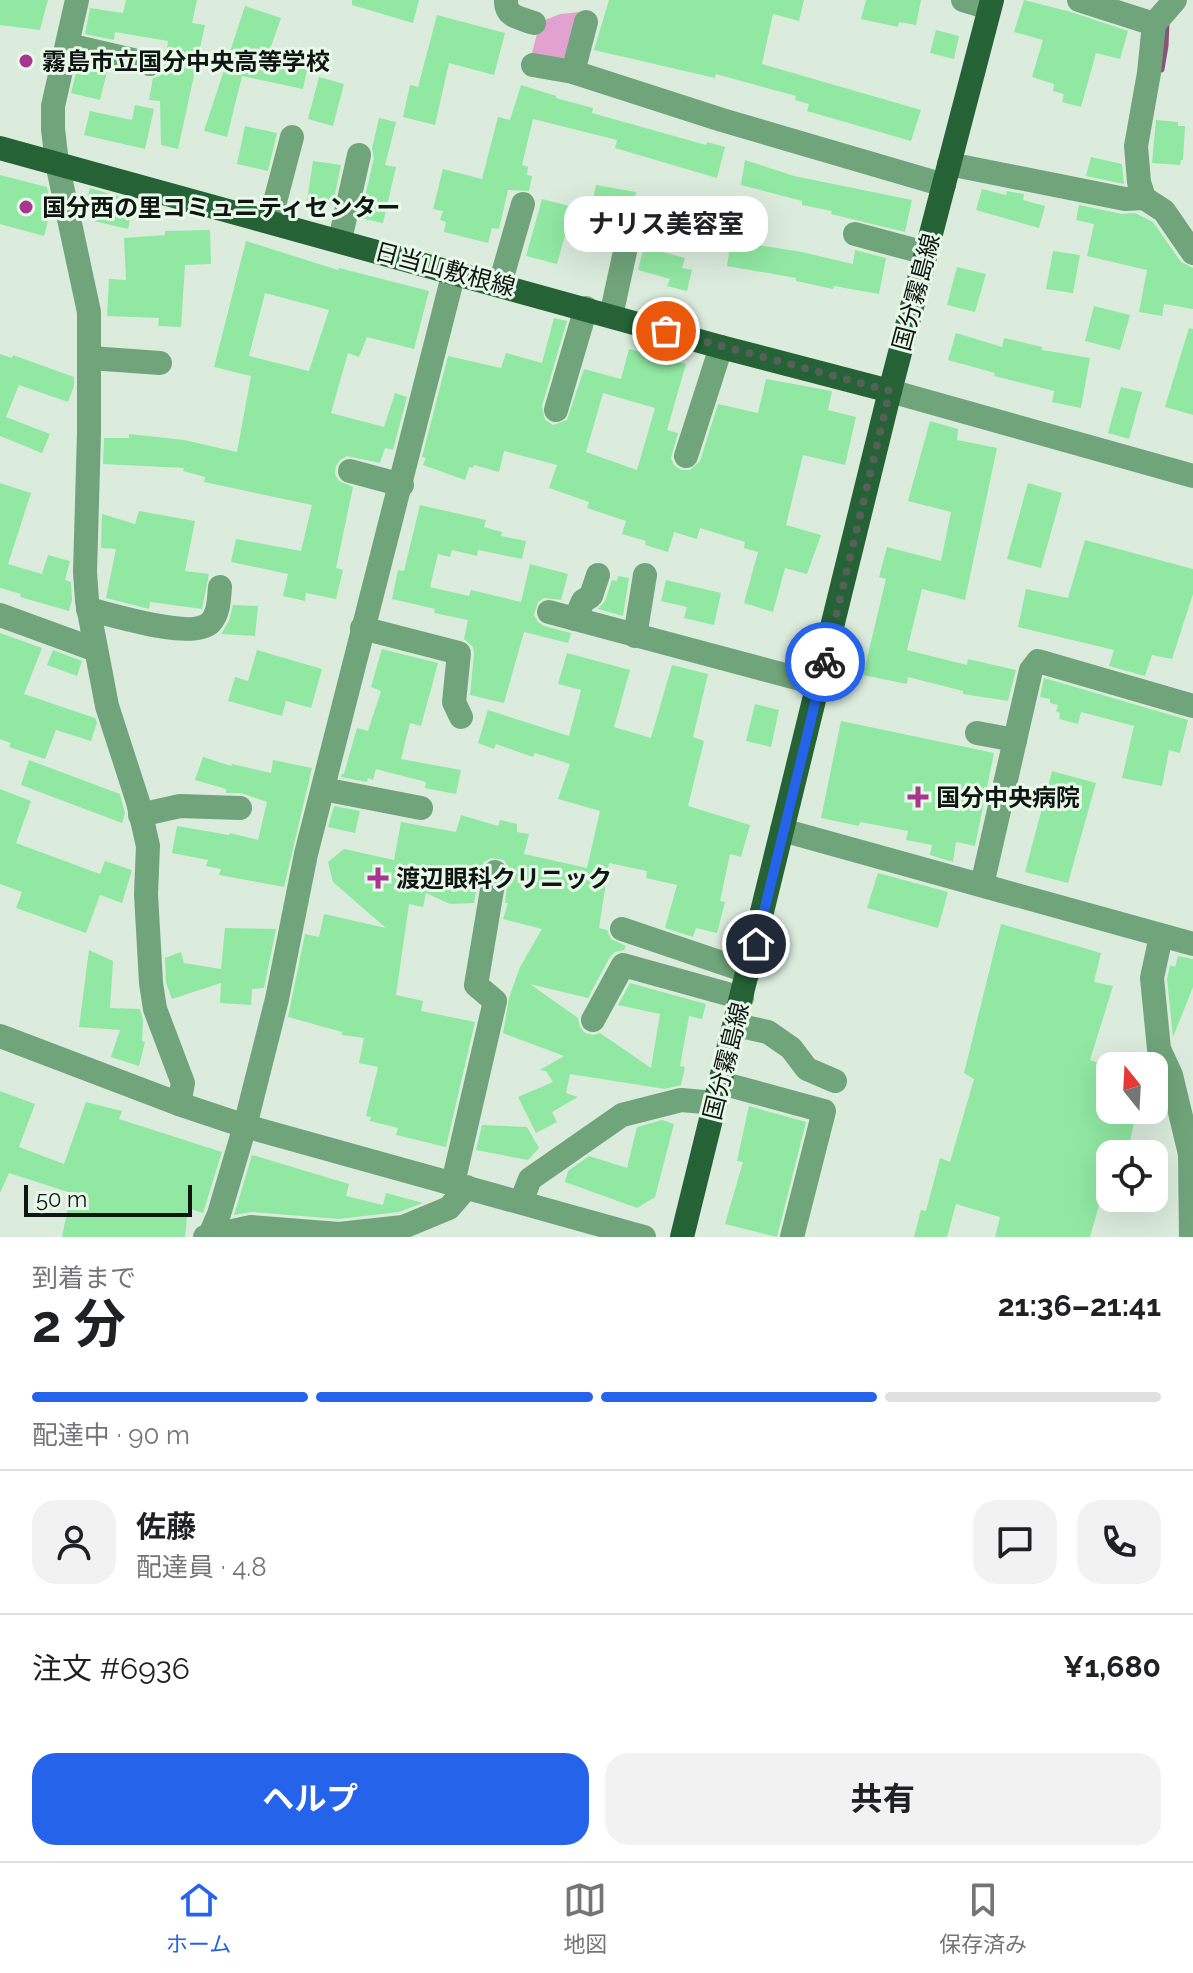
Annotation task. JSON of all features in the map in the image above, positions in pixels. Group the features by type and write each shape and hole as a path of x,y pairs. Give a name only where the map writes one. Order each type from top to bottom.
{"main road":[{"name":"国分霧島線","path":"682,1237 890,391 991,4"},
{"name":"日当山敷根線","path":"0,148 890,391"}],"street":[{"path":"77,0 53,106 57,163 89,312 85,572 88,609 107,706 148,846 146,894 151,983 155,1009 183,1083 179,1104"},
{"path":"506,0 509,14 534,23"},
{"path":"963,0 991,4"},
{"path":"1079,0 1156,23"},
{"path":"1175,0 1156,23 1136,146 1139,182 1193,253"},
{"path":"573,72 586,22"},
{"path":"68,45 150,64"},
{"path":"533,65 573,72 722,120 946,174 1153,204"},
{"path":"270,221 292,137"},
{"path":"340,240 359,155"},
{"path":"500,284 523,204"},
{"path":"855,234 926,253"},
{"path":"611,316 626,247"},
{"path":"208,1236 219,1214 245,1126 277,999 306,854 454,272"},
{"path":"556,410 586,308"},
{"path":"686,456 721,347"},
{"path":"90,358 160,363"},
{"path":"890,391 1193,476"},
{"path":"350,471 402,485"},
{"path":"575,619 583,601 591,596 598,575"},
{"path":"635,636 645,575"},
{"path":"88,609 163,626 200,629 211,622 218,610 220,587"},
{"path":"549,612 819,684"},
{"path":"0,615 96,650"},
{"path":"362,628 459,653 454,702 461,717"},
{"path":"982,885 1031,670 1038,661 1193,706"},
{"path":"977,733 1015,740"},
{"path":"323,789 421,808"},
{"path":"140,815 180,806 240,808"},
{"path":"782,830 1193,944"},
{"path":"208,1236 243,1233 251,1227 339,1234 403,1227 449,1208 460,1185 495,1001 476,985 495,872"},
{"path":"622,929 749,972"},
{"path":"1161,936 1152,978 1159,1049 1171,1075 1190,1154 1191,1237"},
{"path":"593,1020 623,965 742,998"},
{"path":"736,1025 768,1032 791,1048 807,1069 835,1081"},
{"path":"0,1036 245,1126 644,1237"},
{"path":"521,1202 530,1179 622,1115 718,1093 824,1111 792,1237"}],"shaded area":[{"path":"580,12 563,64 531,57 540,22 560,14"}],"building":[{"path":"0,0 48,0 40,30 0,25"},
{"path":"126,0 197,0 192,23 205,25 178,149 161,145 160,101 149,100 153,78 160,76 164,68 168,41 115,32 114,40 85,34 90,8 123,13"},
{"path":"352,0 419,0 413,23 352,5"},
{"path":"609,0 804,0 799,21 773,14 762,64 921,110 911,141 807,111 809,104 795,100 796,96 716,74 715,78 594,50"},
{"path":"866,0 921,0 916,25 899,22 898,27 861,19"},
{"path":"1024,0 1128,31 1120,59 1096,53 1081,107 1062,102 1064,94 1053,91 1054,84 1032,77 1043,40 1014,32"},
{"path":"245,6 281,18 269,52 309,61 303,89 242,76 227,137 204,131"},
{"path":"437,15 505,33 494,75 449,63 435,125 403,117 410,85 418,87"},
{"path":"936,30 959,36 954,59 930,53"},
{"path":"78,65 107,72 100,100 71,93"},
{"path":"319,77 344,84 333,126 308,119"},
{"path":"521,85 593,108 592,113 706,145 707,142 725,147 717,178 615,148 617,140 533,119 522,165 528,167 527,175 532,176 529,191 508,190 499,229 492,228 488,243 444,232 446,222 440,220 443,211 433,209 443,169 482,179 498,117 510,120"},
{"path":"135,105 154,109 145,149 84,135 90,111 132,120"},
{"path":"379,118 396,122 385,165 396,167 383,223 360,218 374,158 372,148"},
{"path":"1156,120 1178,122 1178,126 1185,126 1180,165 1152,163"},
{"path":"245,126 277,133 268,171 237,164"},
{"path":"1091,157 1122,164 1124,184 1086,176"},
{"path":"745,160 794,176 912,200 905,232 831,214 832,211 802,205 802,201 741,185"},
{"path":"313,161 341,165 333,204 307,201"},
{"name":"国分西の里コミュニティセンター","path":"0,175 47,187 51,209 44,236 0,224"},
{"path":"596,185 636,192 629,230 588,223"},
{"path":"90,188 134,201 128,229 93,221 97,207 86,205"},
{"path":"982,189 1006,195 1007,191 1024,194 1023,200 1045,206 1039,228 976,210"},
{"path":"542,199 573,207 557,264 526,256"},
{"path":"1079,205 1122,214 1135,213 1153,222 1181,262 1193,268 1193,309 1164,304 1162,316 1139,312 1147,270 1087,256 1094,224 1076,220"},
{"path":"210,230 211,264 185,265 181,327 158,326 159,318 107,316 109,279 126,280 124,238 165,235 165,231"},
{"path":"246,241 338,270 429,291 414,349 367,337 359,357 348,353 331,413 384,427 395,393 407,397 393,450 385,448 380,463 347,456 336,466 335,474 339,481 353,487 336,568 343,570 336,599 306,593 305,601 283,596 288,574 231,562 236,539 301,551 312,505 204,482 205,477 183,471 184,468 103,464 104,438 129,438 129,434 184,440 237,452 251,376 214,367","holes":["265,293 329,310 309,371 249,356"]},
{"path":"731,241 853,264 855,250 886,258 879,294 834,286 833,289 796,281 796,278 727,266"},
{"path":"644,247 685,258 682,268 692,270 687,291 667,286 670,279 638,270"},
{"path":"1053,251 1080,255 1073,293 1046,289"},
{"path":"957,267 986,274 975,312 947,305"},
{"path":"1094,306 1130,315 1120,350 1085,341"},
{"path":"554,318 567,321 542,406 545,420 553,425 567,420 584,369 621,379 629,349 686,364 667,430 678,433 671,458 681,470 690,470 700,461 718,404 758,413 766,379 832,391 828,410 856,417 845,465 803,455 786,525 821,535 807,574 785,568 773,612 744,603 758,552 744,548 745,542 700,528 697,539 674,532 668,552 645,545 646,541 622,534 626,521 587,508 589,502 549,488 557,465 504,451 499,472 474,465 473,468 469,467 465,480 423,465 426,458 422,457 448,356 501,368 506,353 542,363","holes":["603,393 655,408 637,470 586,452"]},
{"path":"1189,328 1193,329 1193,415 1165,407"},
{"path":"956,333 1002,347 1004,338 1042,347 1042,350 1090,358 1081,408 1052,402 1054,391 994,376 995,373 948,360"},
{"path":"0,354 12,358 13,355 74,377 68,402 19,385 6,417 50,434 42,453 0,436"},
{"path":"1121,387 1142,392 1129,439 1108,433"},
{"path":"930,421 958,429 957,440 997,448 965,600 922,589 907,650 967,665 968,659 1016,670 1008,701 963,694 963,691 908,677 907,684 863,675 886,579 879,577 887,547 941,561 951,512 908,501"},
{"path":"0,483 31,493 8,564 42,574 48,555 70,561 65,580 71,582 69,611 0,588"},
{"path":"1028,483 1062,493 1041,568 1007,559"},
{"path":"420,505 486,520 484,527 502,532 501,536 526,541 522,559 478,550 477,556 452,550 450,557 438,554 430,587 469,596 471,590 521,602 530,564 568,574 561,600 544,598 538,602 534,615 544,626 571,633 568,643 524,632 504,703 470,695 474,654 473,647 464,639 468,620 392,599 398,570 404,571"},
{"path":"139,511 195,521 185,571 209,574 202,609 150,602 149,609 106,598 116,549 101,548 102,514 135,524"},
{"path":"1085,540 1193,569 1193,594 1172,659 1152,655 1145,676 1109,666 1114,650 1018,627 1026,589 1068,598"},
{"path":"618,576 629,578 623,616 598,609 605,601 612,580 617,581"},
{"path":"666,580 721,593 714,625 684,618 687,607 661,601"},
{"path":"233,605 258,606 255,636 221,634 229,621"},
{"path":"0,633 42,648 24,694 95,718 97,723 91,741 56,730 45,759 9,747 11,743 0,739"},
{"path":"382,649 438,663 421,726 410,723 401,759 461,770 456,794 425,788 426,782 376,769 373,780 368,778 367,782 341,777 357,728 368,731 381,691 371,687"},
{"path":"53,650 82,661 77,676 47,665"},
{"path":"257,650 322,669 311,708 286,701 282,716 228,701 235,677 248,681"},
{"path":"567,653 630,670 614,727 651,738 672,665 708,674 693,737 704,741 688,806 750,825 741,857 730,854 720,901 725,902 717,933 696,928 693,937 665,928 677,885 646,878 647,871 609,863 599,928 607,930 611,939 626,946 624,950 610,957 588,998 530,984 578,1018 585,1033 600,1033 651,1068 660,1014 618,1005 630,983 706,1004 702,1019 689,1016 680,1066 685,1067 681,1085 665,1089 570,1074 566,1093 578,1097 552,1112 557,1122 536,1133 518,1097 553,1082 546,1071 540,1070 564,1056 503,1033 509,998 520,967 542,929 503,919 508,903 505,903 509,868 504,860 491,858 480,869 474,903 450,904 426,893 423,907 409,904 396,995 423,1001 421,1011 475,1022 446,1147 396,1135 398,1128 370,1121 371,1117 366,1116 378,1067 359,1063 364,1038 342,1035 342,1032 288,1017 305,934 319,937 324,914 386,928 333,882 328,862 344,849 394,860 401,822 456,832 461,815 498,826 500,820 517,824 517,832 529,834 524,854 587,868 600,811 558,799 570,764 535,753 533,757 496,744 494,749 478,743 488,710 569,736 581,690 558,684"},
{"path":"1044,678 1188,720 1180,753 1169,750 1162,786 1122,778 1134,726 1081,712 1078,724 1059,719 1060,713 1056,711 1058,705 1040,697"},
{"path":"755,704 779,710 771,747 746,741"},
{"path":"841,721 994,753 975,846 956,842 953,862 930,855 932,845 906,840 908,831 821,818"},
{"path":"203,757 271,773 273,760 312,768 284,887 219,875 221,869 206,866 208,860 172,853 177,826 258,840 267,802 241,793 226,793 226,789 195,780"},
{"path":"29,760 120,794 125,813 122,823 21,785"},
{"path":"1052,771 1096,783 1068,883 1025,872"},
{"path":"0,789 31,801 16,843 100,874 105,861 132,870 122,903 100,895 86,933 16,908 22,892 0,884"},
{"path":"334,806 360,811 355,833 328,827"},
{"path":"878,873 948,892 938,928 867,908"},
{"path":"1001,924 1101,953 1094,982 1113,986 1090,1060 1096,1062 1096,1124 1134,1124 1130,1140 1096,1140 1097,1212 1090,1237 995,1237 1000,1217 956,1204 947,1237 914,1237 921,1210 926,1211 940,1158 950,1162 974,1079 964,1073"},
{"path":"225,928 276,929 264,988 252,989 251,1005 220,1003 221,983 172,999 166,983 165,958 181,952 184,963 221,969"},
{"path":"89,950 113,961 110,1008 140,1009 142,1041 145,1042 139,1066 111,1057 120,1030 79,1027"},
{"path":"1178,956 1193,959 1193,987 1173,1037 1167,979 1170,965 1175,967"},
{"path":"0,1091 35,1104 19,1147 64,1164 86,1102 122,1111 119,1119 222,1152 203,1213 188,1208 185,1237 62,1237 71,1193 9,1173 0,1193"},
{"path":"749,1106 806,1122 777,1237 725,1224 743,1162 737,1161"},
{"path":"662,1120 674,1124 655,1197 637,1208 565,1182 568,1171 589,1156 627,1168 637,1127"},
{"path":"482,1125 527,1127 539,1148 528,1160 476,1150"},
{"path":"252,1155 349,1184 346,1196 383,1205 386,1193 423,1203 399,1212 339,1219 252,1212 234,1215"}],"waterway":[{"path":"1161,69 1166,22"}],"way so far":[{"path":"666,331 890,391 825,662"}],"place":[{"name":"霧島市立国分中央高等学校","path":"26,61"},
{"name":"国分西の里コミュニティセンター","path":"26,207"},
{"name":"ナリス美容室","path":"666,331"},
{"name":"国分中央病院","path":"918,797"},
{"name":"渡辺眼科クリニック","path":"378,878"}],"route":[{"path":"756,944 825,662"}]}
